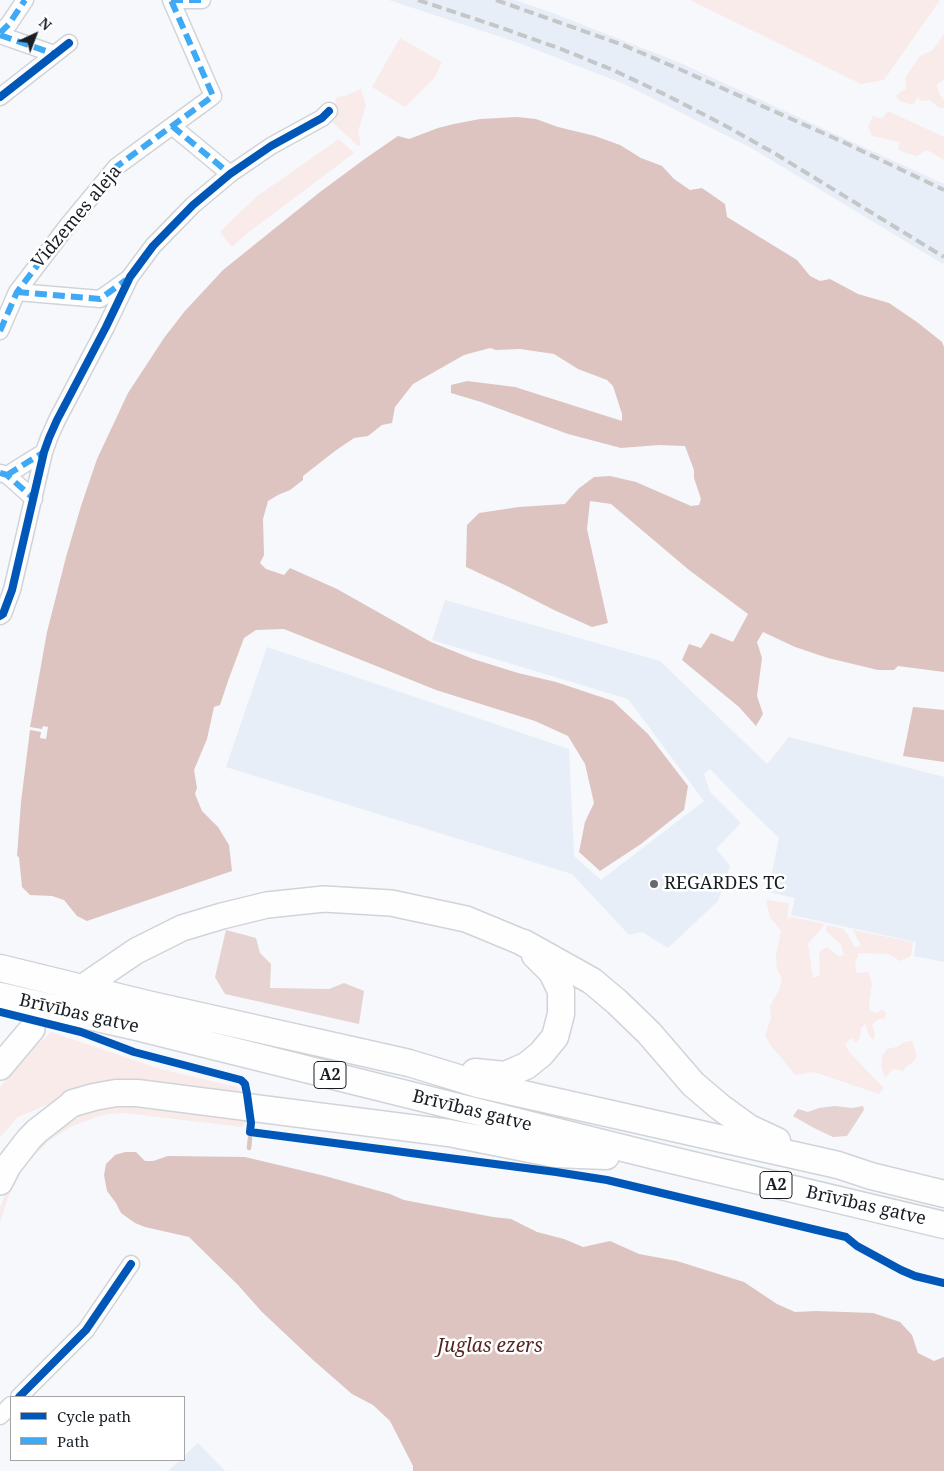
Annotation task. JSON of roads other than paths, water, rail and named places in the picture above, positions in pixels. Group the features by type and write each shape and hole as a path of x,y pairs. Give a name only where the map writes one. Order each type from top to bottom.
{"highway":[{"path":"409,1063 442,1064 469,1072 504,1074 526,1066 541,1054 555,1037 561,1014 561,992 552,972 524,943"},
{"path":"524,943 592,981 649,1033 693,1084 749,1128 769,1138 838,1165"},
{"name":"Brīvības gatve","path":"0,968 156,1006 409,1063 478,1084 838,1165 871,1176 944,1194"},
{"name":"Brīvības gatve","path":"0,996 147,1030 659,1157 944,1225"},
{"path":"73,1103 116,1093 137,1093 449,1133 555,1154 659,1157"}],"main road":[{"path":"89,983 136,951 182,928 267,905 324,899 391,903 466,919 524,943"},
{"path":"0,1067 32,1029"},
{"path":"0,1150 18,1132 34,1121 54,1110 73,1103"},
{"path":"0,1182 8,1166 29,1139 41,1127 73,1103"}],"street":[{"path":"25,0 0,34 54,54"},
{"path":"171,0 202,0"},
{"name":"Vidzemes aleja","path":"0,331 17,292 68,225 116,167 213,96 171,0"},
{"path":"0,96 69,43"},
{"path":"0,616 3,614 12,590 44,452 57,420 130,277 153,246 193,205 230,174 271,146 322,118 329,111"},
{"path":"172,126 230,174"},
{"path":"17,292 100,299 130,277"},
{"path":"34,499 3,474 44,452"},
{"path":"20,1396 86,1330 131,1264"},
{"path":"0,1416 10,1406"}],"water":[{"path":"517,117 536,119 558,127 595,136 620,145 641,158 662,166 674,179 690,190 702,188 725,204 727,217 797,260 810,276 820,281 830,279 858,294 889,303 942,342 944,347 944,672 898,666 894,670 878,670 828,658 795,647 763,632 757,642 762,658 757,696 763,714 756,726 739,707 682,660 689,644 701,648 711,633 733,642 748,614 689,570 611,504 590,501 587,529 608,623 592,627 466,567 467,525 479,513 519,507 565,504 578,489 594,477 610,476 636,482 691,506 699,505 701,499 694,478 694,470 685,446 659,445 621,448 568,434 451,393 451,385 467,381 515,387 622,421 622,414 613,386 607,380 578,369 554,354 520,349 496,350 490,348 464,355 413,384 395,407 392,423 382,425 368,436 354,438 303,476 303,480 290,490 268,501 263,519 264,555 260,563 266,569 284,575 290,568 337,589 431,642 473,659 556,682 613,701 648,734 688,786 684,810 641,844 600,871 579,852 585,822 594,803 585,764 568,736 535,721 436,690 284,629 256,630 244,638 220,705 214,707 207,739 194,770 197,788 195,794 202,811 218,827 229,845 232,871 87,921 77,916 64,900 52,896 30,895 22,887 19,857 17,856 21,802 30,730 41,732 40,738 46,739 48,727 43,726 42,729 30,727 47,632 81,506 97,459 128,393 164,338 184,312 223,270 320,192 366,158 398,136 409,139 454,124 480,119"},
{"path":"913,707 944,710 944,762 903,756"},
{"name":"Juglas ezers","path":"125,1152 136,1152 145,1161 153,1161 168,1156 245,1157 325,1176 390,1194 404,1200 511,1219 537,1232 564,1239 583,1247 610,1241 639,1254 677,1261 744,1282 777,1304 795,1312 873,1313 900,1322 912,1335 918,1353 934,1361 944,1357 944,1471 413,1471 413,1466 390,1421 373,1405 352,1394 313,1360 262,1312 238,1285 189,1237 145,1227 135,1223 121,1213 107,1191 104,1175 106,1164 115,1155"}],"waterway":[{"path":"249,1148 250,1138"}],"railway":[{"path":"418,0 561,49 613,70 666,95 774,153 944,257"},
{"path":"496,0 623,45 841,141 944,190"}],"place":[{"name":"REGARDES TC","path":"654,884"}]}
